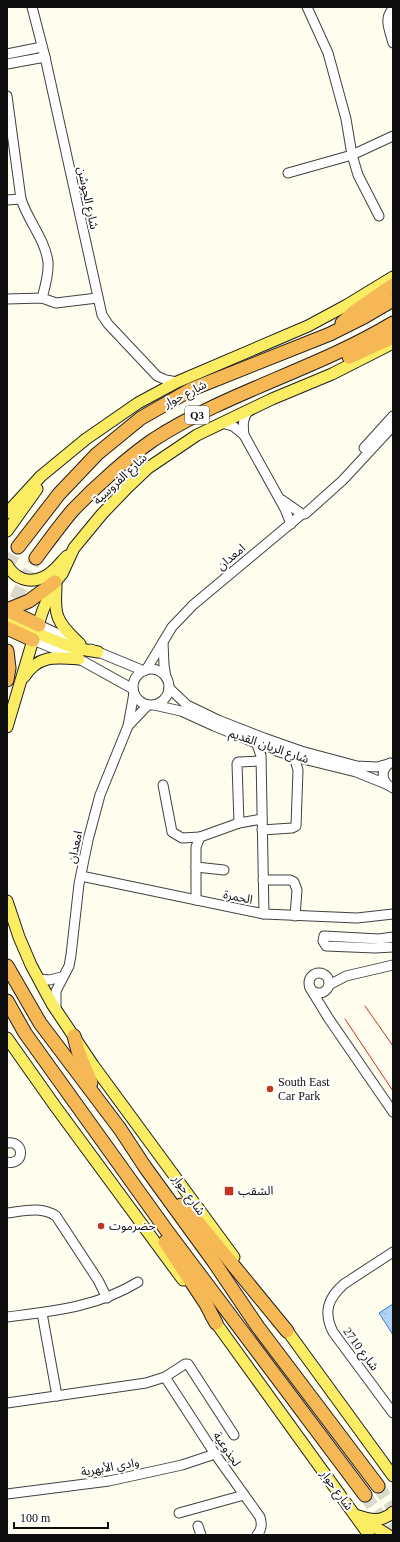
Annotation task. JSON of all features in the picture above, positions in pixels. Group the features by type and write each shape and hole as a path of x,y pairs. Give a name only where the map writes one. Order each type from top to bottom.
{"highway":[{"path":"330,334 355,311 393,285"},
{"name":"شارع حوار","path":"18,547 58,494 97,454 141,418 192,389 330,334 393,300"},
{"name":"شارع حوار","path":"36,558 73,510 111,473 153,441 201,413 342,351 393,323"},
{"path":"295,371 347,357 393,337"},
{"path":"7,610 22,605 55,582"},
{"path":"7,610 36,632"},
{"path":"8,623 36,632"},
{"path":"7,651 13,684"},
{"name":"شارع حوار","path":"7,966 40,1024 120,1129 258,1327 378,1486"},
{"name":"شارع حوار","path":"7,1001 25,1033 138,1191 365,1495"},
{"path":"74,1036 78,1051 99,1101"},
{"path":"155,1181 197,1221 287,1331"},
{"path":"138,1191 153,1222 206,1304 216,1323"}],"main road":[{"path":"7,513 30,487 86,439 112,420 177,382 308,326 348,305 393,277"},
{"name":"شارع الفروسية","path":"13,684 36,632 43,610 55,582 62,574 74,548 102,514 148,468 197,435 249,410 332,374 393,343"},
{"path":"7,531 58,463"},
{"path":"7,565 10,571 20,578 35,580 49,574 74,548"},
{"path":"55,582 56,608 58,617 71,636 80,644"},
{"path":"36,632 74,648 98,652"},
{"path":"7,727 13,684 30,668 49,658 79,659"},
{"name":"شارع حوار","path":"7,900 19,937 31,965 56,1009 74,1036 393,1476"},
{"name":"شارع حوار","path":"7,1038 12,1051 216,1323 369,1535"},
{"path":"355,1515 376,1520 384,1518 393,1512"},
{"path":"355,1515 362,1535"},
{"path":"355,1515 388,1535"}],"street":[{"name":"شارع الجوشن","path":"32,7 45,57 97,298 102,315 108,324 157,376 166,380 177,382"},
{"path":"308,7 328,53 346,119 352,155 358,175 379,216"},
{"path":"393,9 387,20 393,43"},
{"path":"7,54 42,47"},
{"path":"7,64 45,57"},
{"path":"7,96 9,131 21,199 48,262 48,273 42,298"},
{"path":"288,174 352,155 393,136"},
{"path":"7,200 21,199"},
{"path":"7,299 42,298 56,303 97,298"},
{"path":"153,395 157,386 157,376"},
{"path":"244,435 243,421 244,416 249,410"},
{"name":"امعدان","path":"302,514 302,511 306,506 340,475 393,416"},
{"path":"221,423 233,426 244,435 279,498 291,524"},
{"name":"امعدان","path":"145,671 172,627 193,605 302,514 305,514 343,480 393,426"},
{"path":"279,498 302,514"},
{"path":"36,632 80,644 145,671 159,671 166,677"},
{"path":"36,632 134,691"},
{"path":"145,671 136,678 134,691 138,700 151,705 164,700 167,697 169,688 164,665 163,640"},
{"name":"شارع الريان القديم","path":"169,688 187,705 218,720 301,751 357,766 377,767 390,763"},
{"name":"امعدان","path":"56,1009 56,991 69,966 81,876 88,840 100,795 128,726 134,691"},
{"name":"امعدان","path":"128,726 151,705"},
{"name":"شارع الريان القديم","path":"151,705 181,711 273,750 356,772 391,788"},
{"path":"257,744 261,756 264,914"},
{"path":"261,761 268,752 273,750"},
{"path":"262,830 292,828 296,826 298,770 294,756"},
{"path":"239,823 237,764 238,762 261,761"},
{"path":"298,770 310,761"},
{"path":"390,763 383,773 391,788"},
{"path":"163,785 172,832 182,838 200,837 239,823 262,819"},
{"path":"196,900 196,847 200,837"},
{"path":"196,866 224,870"},
{"name":"الحمرة","path":"81,876 264,914 357,918 393,914"},
{"path":"263,880 290,880 294,882 298,890 294,916"},
{"path":"393,937 379,939 324,936 323,941 326,946 375,948 393,947"},
{"path":"310,988 317,993 325,991 329,986 346,976 393,965"},
{"path":"346,976 324,974 321,972 313,974 309,981 310,988 329,1019 393,1112"},
{"path":"324,974 329,980 326,1004 329,1019"},
{"path":"40,979 49,980 62,977"},
{"path":"7,1143 12,1142 17,1145 21,1154 17,1161 12,1163 7,1162"},
{"path":"7,1213 42,1210 50,1212 56,1216 98,1280 107,1298"},
{"name":"شارع 2710","path":"393,1252 341,1287 333,1296 327,1312 333,1332 393,1413"},
{"path":"7,1317 82,1306 122,1292 138,1282"},
{"path":"42,1313 57,1396"},
{"path":"7,1403 146,1383 166,1377 185,1364 188,1364 234,1435"},
{"name":"لجذوعية","path":"166,1377 215,1454 260,1516 262,1523 261,1530 257,1535"},
{"name":"وادي الأبهرية","path":"7,1494 109,1481 182,1464 215,1454"},
{"path":"180,1513 244,1495"},
{"path":"198,1526 201,1535"}],"water":[{"path":"393,1304 393,1335 379,1313"}],"tunnel":[{"path":"7,566 18,547"},
{"path":"7,616 36,558"},
{"path":"378,1486 393,1508"},
{"path":"365,1495 393,1535"}],"tram line":[{"path":"365,1006 393,1046"},
{"path":"345,1019 393,1091"}],"place":[{"name":"South East Car Park","path":"270,1089"},
{"name":"الشقب","path":"229,1191"},
{"name":"حضرموت","path":"101,1226"}]}
